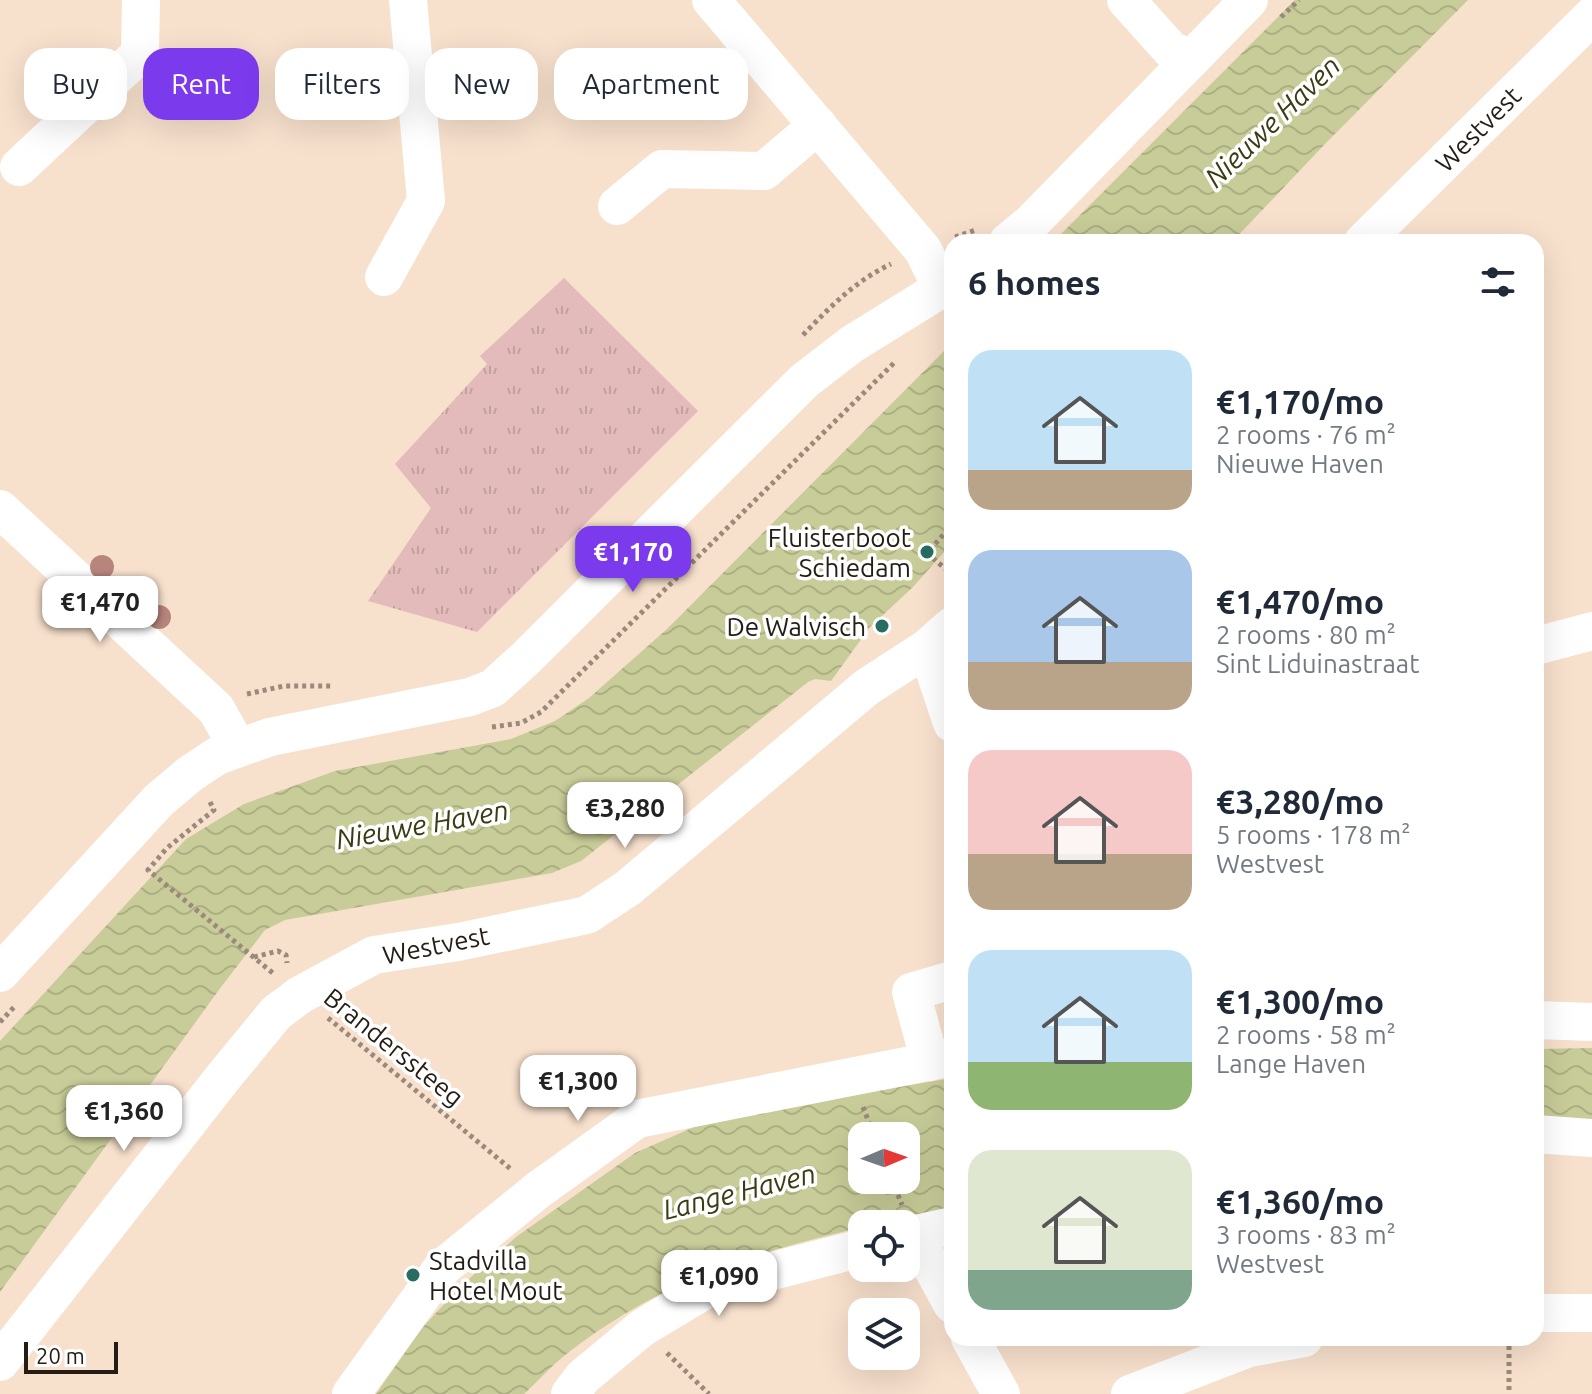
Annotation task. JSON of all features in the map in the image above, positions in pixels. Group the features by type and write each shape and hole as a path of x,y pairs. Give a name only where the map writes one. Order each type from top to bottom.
{"street":[{"path":"19,167 140,54 141,0"},
{"path":"384,277 426,201 408,0"},
{"path":"711,0 923,250 944,282"},
{"path":"1126,0 1171,50 1191,59"},
{"path":"999,234 1031,223 1249,0"},
{"name":"Westvest","path":"1371,234 1592,16"},
{"path":"617,206 662,169 764,171 818,125"},
{"path":"0,973 159,800 217,756 270,737 482,695 493,688 804,381 852,344 944,288"},
{"path":"0,509 216,709 238,748"},
{"path":"1544,644 1592,631"},
{"path":"939,637 944,670"},
{"name":"Westvest","path":"0,1362 276,1013 290,983 374,955 458,942 587,915 628,888 867,687 939,637"},
{"path":"351,1394 442,1268 538,1190 637,1119 941,1060 911,992 944,982"},
{"path":"1544,1020 1592,1022"},
{"path":"1544,1135 1592,1138"},
{"path":"920,1233 944,1228"},
{"path":"920,1251 944,1291"},
{"path":"570,1394 583,1377 642,1328 710,1287 848,1252"},
{"path":"1544,1313 1592,1313"},
{"path":"974,1346 1001,1394"},
{"path":"1130,1394 1260,1346"}],"path":[{"path":"797,341 840,296 869,274 923,250 944,246"},
{"path":"944,534 927,553 944,568"},
{"path":"216,709 255,691 284,686 347,687"},
{"path":"214,810 167,848 148,870 253,957 290,983"},
{"path":"253,957 278,951 286,955 290,983"},
{"name":"Branderssteeg","path":"290,983 538,1190"},
{"path":"642,1328 709,1394"},
{"path":"1509,1346 1509,1394"}],"green space":[{"path":"564,278 698,411 477,632 368,601 431,508 395,464 487,364 480,356"}],"water":[{"name":"Nieuwe Haven","path":"1295,0 1468,0 1240,234 1061,234"},
{"name":"Nieuwe Haven","path":"944,351 944,552 913,587 870,627 831,681 815,679 808,682 581,861 552,873 285,920 265,930 0,1292 0,1041 186,839 244,804 335,771 511,739 555,721 589,698 667,629"},
{"path":"1592,1048 1592,1123 1544,1121 1544,1049"},
{"name":"Lange Haven","path":"944,1079 944,1209 920,1214 920,1210 848,1210 848,1231 745,1259 673,1288 639,1306 563,1357 524,1394 376,1394 422,1328 460,1287 516,1237 635,1153 694,1127"}],"place":[{"name":"Fluisterboot Schiedam","path":"927,552"},
{"name":"De Walvisch","path":"882,626"},
{"name":"Stadvilla Hotel Mout","path":"413,1275"}]}
